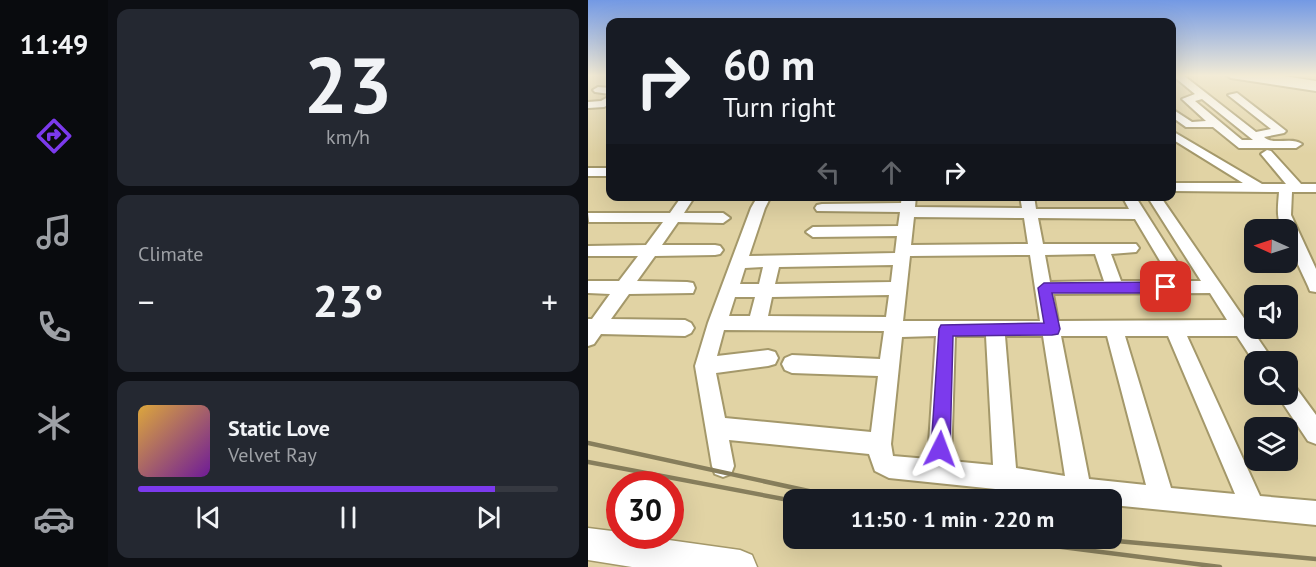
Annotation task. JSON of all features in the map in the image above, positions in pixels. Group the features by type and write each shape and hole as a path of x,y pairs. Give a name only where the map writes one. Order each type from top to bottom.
{"main road":[{"path":"589,546 703,564 740,567"}],"street":[{"path":"1191,101 1239,144 1267,149 1296,144"},
{"path":"1210,101 1267,149 1292,189 1284,215 1316,286"},
{"path":"1241,101 1280,131 1253,135"},
{"path":"588,105 606,102"},
{"path":"1176,115 1186,124 1215,124"},
{"path":"1176,136 1260,189"},
{"path":"588,172 606,172"},
{"path":"1176,187 1316,188"},
{"path":"591,330 685,201"},
{"path":"723,466 718,428 705,366 728,291 762,201"},
{"path":"1131,201 1184,287"},
{"path":"1156,201 1258,351"},
{"path":"739,262 773,261 906,226 1028,205 1139,214"},
{"path":"1028,205 1079,489"},
{"path":"822,208 906,226 1037,249 1131,248"},
{"path":"590,217 723,218"},
{"path":"813,232 906,226"},
{"path":"906,226 880,444 879,456 882,462 889,467 1005,478 1073,489"},
{"path":"1101,248 1115,288"},
{"path":"588,251 715,250"},
{"path":"757,323 773,261"},
{"path":"588,287 687,288"},
{"path":"1044,288 1214,287"},
{"path":"728,291 899,288"},
{"path":"717,323 946,329 1242,328"},
{"path":"591,330 685,328"},
{"path":"1174,328 1253,508"},
{"path":"939,472 946,329"},
{"path":"995,329 1005,478"},
{"path":"1114,329 1162,499"},
{"path":"705,366 768,358"},
{"path":"792,364 889,368"},
{"path":"1296,405 1316,433"},
{"path":"718,428 880,444"},
{"path":"1122,495 1316,513"}],"railway":[{"path":"588,443 799,489"},
{"path":"588,462 783,499"},
{"path":"1122,542 1316,559"},
{"path":"1077,549 1220,567"}],"route":[{"path":"940,449 946,329 1052,329 1044,288 1166,287"}]}
